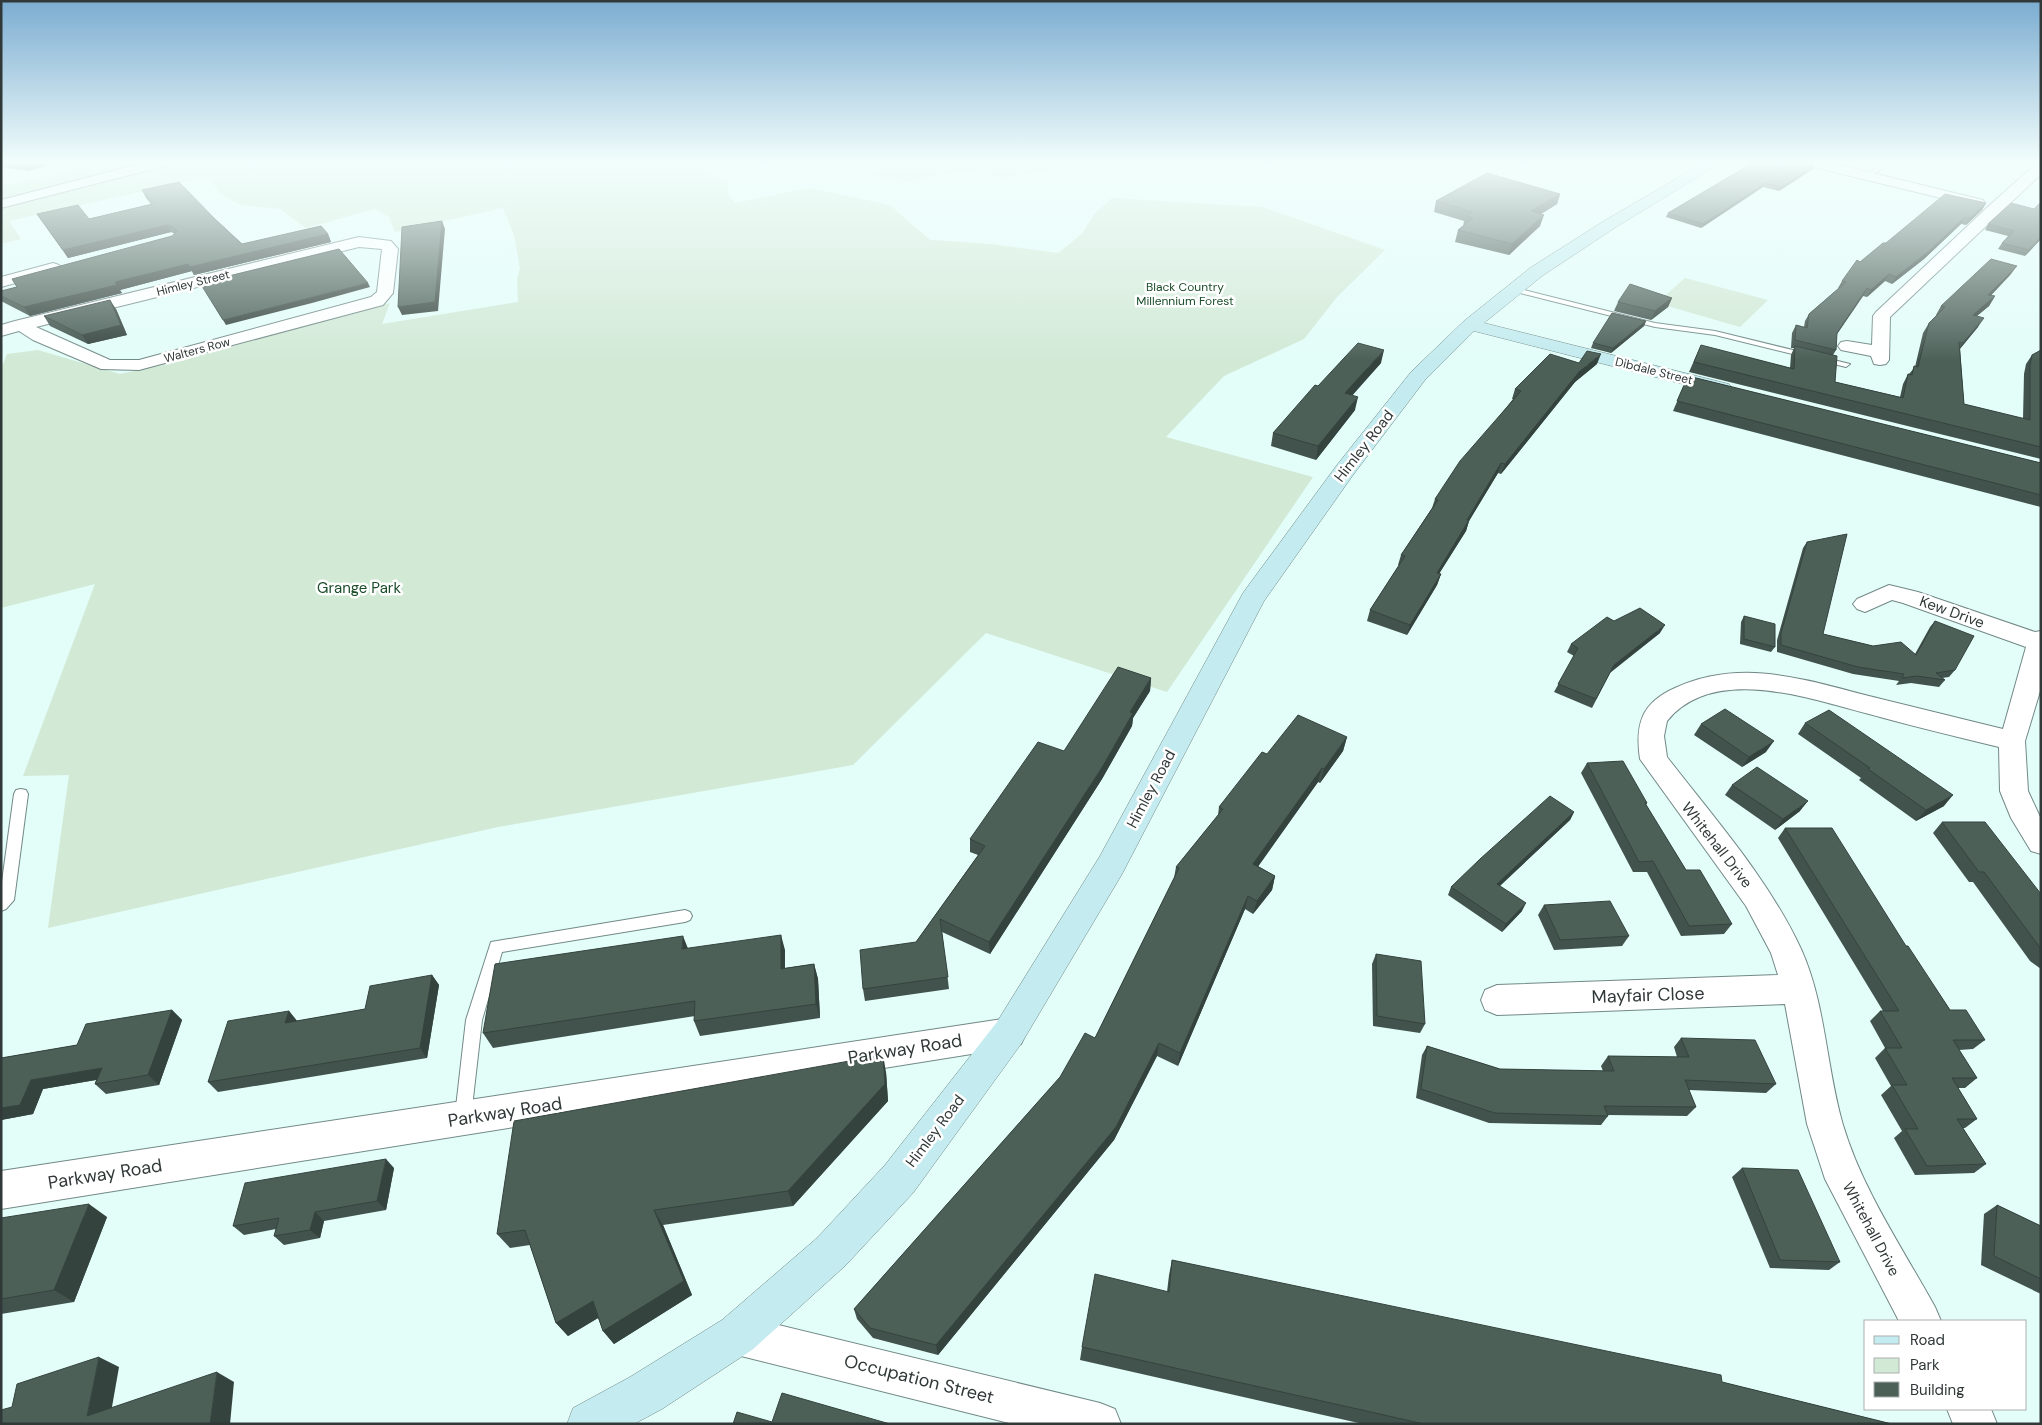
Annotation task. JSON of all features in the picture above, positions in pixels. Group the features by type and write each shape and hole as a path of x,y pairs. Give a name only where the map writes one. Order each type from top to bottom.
{"main road":[{"name":"Himley Road","path":"589,1424 646,1392 738,1335 831,1252 899,1179 1009,1033 1111,865 1252,598 1345,470 1418,376 1470,325 1536,272 1605,228"},
{"name":"Dibdale Street","path":"1470,325 1741,392"}],"street":[{"path":"1847,346 1880,356 1882,316 1975,228"},
{"name":"Himley Street","path":"1,331 359,242 386,244 390,249 385,293 376,301"},
{"path":"1,282 67,265"},
{"name":"Walters Row","path":"21,325 39,336 107,365 139,365 376,301"},
{"name":"Kew Drive","path":"1866,604 1889,592 1910,597 2040,641"},
{"path":"2040,641 2014,791 2025,818 2041,842"},
{"name":"Whitehall Drive","path":"1920,1320 1844,1179 1825,1124 1799,989 1786,951 1757,897 1654,760 1650,737 1653,720 1669,702 1688,690 1714,682 1747,680 1791,686 2024,728"},
{"name":"Mayfair Close","path":"1497,1000 1799,989"},
{"name":"Parkway Road","path":"1,1190 1009,1033"},
{"name":"Occupation Street","path":"738,1335 1100,1424"},
{"path":"1969,1410 1976,1424"}],"lane":[{"path":"1515,289 1655,325 1715,333 1846,364"},
{"path":"1,905 8,900 20,794"},
{"path":"463,1118 474,1020 496,947 685,916"}],"green space":[{"name":"Grange Park","path":"1,228 13,228 21,239 1,244"},
{"name":"Grange Park","path":"393,228 415,228 395,232"},
{"name":"Grange Park","path":"511,228 916,228 930,240 991,244 1058,253 1082,234 1086,228 1321,228 1385,250 1337,297 1304,339 1224,376 1166,437 1313,477 1167,692 986,633 853,765 498,827 48,928 69,775 23,776 95,584 1,608 1,369 7,354 38,350 120,374 173,363 254,338 390,303 382,324 518,302 517,278 520,269"},
{"path":"1685,278 1768,300 1740,327 1657,303"}],"building":[{"path":"47,228 157,228 63,250"},
{"path":"174,228 224,228 242,244 314,228 322,228 328,234 190,267 188,264 115,282 117,285 24,307 1,296 1,291 17,287 12,279 172,236 177,231"},
{"path":"402,228 441,228 435,302 398,307"},
{"path":"1461,228 1530,228 1512,244 1458,230"},
{"path":"1905,228 1954,228 1928,252 1896,277 1889,274 1871,290 1867,288 1837,333 1836,350 1795,340 1796,325 1807,328 1809,314 1846,282 1842,281 1857,260 1860,262 1883,243 1886,243"},
{"path":"2001,228 2041,228 2041,237 2029,250 2002,243 2014,231"},
{"path":"339,249 368,283 223,320 200,283"},
{"path":"1991,259 2017,266 1988,295 1995,296 1973,315 1984,318 1963,343 1959,342 1964,404 2030,420 2030,365 2032,355 2041,350 2041,447 1694,362 1701,345 1794,369 1795,346 1837,356 1835,382 1903,398 1908,374 1912,375 1914,366 1918,367 1929,323 1945,307 1941,306"},
{"path":"1630,284 1672,298 1655,311 1618,302"},
{"path":"110,300 121,325 82,335 44,316"},
{"path":"1612,313 1646,321 1613,348 1593,343"},
{"path":"1358,343 1384,350 1345,393 1358,397 1318,446 1273,433 1315,385 1318,386"},
{"path":"1587,351 1601,354 1579,372 1505,464 1501,463 1437,573 1441,574 1410,625 1370,610 1405,556 1401,555 1438,500 1435,499 1460,461 1521,391 1515,389 1550,354 1579,363"},
{"path":"1688,376 2041,463 2041,495 1677,401"},
{"path":"1847,534 1823,634 1873,646 1901,642 1916,655 1935,621 1974,636 1955,670 1936,673 1945,680 1917,676 1902,678 1904,674 1858,667 1781,645 1781,633 1807,542"},
{"path":"1640,608 1665,625 1614,665 1596,699 1558,684 1578,648 1571,644 1607,617 1614,621"},
{"path":"1744,616 1775,624 1775,647 1744,639"},
{"path":"1118,667 1151,678 1130,712 1133,713 1103,766 989,942 940,919 948,977 863,989 860,950 916,942 985,846 970,839 1038,742 1064,751"},
{"path":"1725,709 1774,741 1749,757 1701,724"},
{"path":"1829,710 1953,795 1926,810 1805,723"},
{"path":"1298,715 1347,737 1324,769 1322,768 1253,864 1275,876 1257,901 1248,896 1180,1053 1159,1043 1116,1127 936,1345 870,1328 854,1309 1060,1077 1085,1033 1095,1038 1179,868 1176,867 1223,809 1219,807 1262,752 1267,754"},
{"path":"1623,761 1647,803 1645,803 1686,870 1700,870 1732,924 1689,926 1653,861 1639,862 1587,763"},
{"path":"1757,767 1808,801 1783,819 1732,785"},
{"path":"1550,796 1574,812 1497,884 1526,903 1506,924 1451,887"},
{"path":"1942,822 1985,822 2041,894 2041,949 1984,872 1979,872"},
{"path":"1785,828 1832,828 1906,946 1908,946 1950,1010 1966,1010 1985,1040 1953,1040 1977,1078 1952,1078 1977,1119 1957,1119 1986,1164 1927,1166 1905,1129 1918,1129 1892,1085 1907,1085 1885,1048 1902,1048 1880,1011 1899,1011"},
{"path":"1610,901 1629,936 1560,940 1544,905"},
{"path":"781,935 781,969 814,964 816,1004 694,1021 695,1001 483,1033 495,964 683,936 682,949"},
{"path":"1376,954 1421,961 1425,1024 1377,1016"},
{"path":"432,975 420,1048 208,1082 228,1021 289,1011 285,1023 365,1009 370,986"},
{"path":"172,1010 148,1075 95,1084 102,1068 31,1080 20,1105 1,1108 1,1058 77,1045 86,1024"},
{"path":"1681,1038 1755,1040 1776,1084 1685,1080 1696,1107 1604,1106 1608,1116 1495,1113 1421,1089 1427,1046 1500,1069 1614,1071 1608,1056 1689,1057"},
{"path":"883,1055 885,1084 788,1191 654,1210 684,1281 603,1331 593,1301 556,1323 525,1230 497,1234 514,1121"},
{"path":"386,1159 377,1201 315,1212 310,1230 274,1236 279,1218 233,1226 245,1183"},
{"path":"1742,1168 1798,1170 1840,1262 1780,1260"},
{"path":"89,1204 54,1290 1,1299 1,1218"},
{"path":"1997,1205 2041,1226 2041,1279 1994,1256"},
{"path":"1172,1260 1721,1375 1722,1382 1892,1424 1424,1424 1082,1347 1095,1274 1169,1292"},
{"path":"99,1357 87,1416 217,1372 210,1424 1,1424 1,1410 12,1407 17,1384"},
{"path":"782,1393 890,1424 733,1424 737,1412 772,1422"}],"park label":[{"name":"Black Country Millennium Forest","path":"1185,294"}]}
